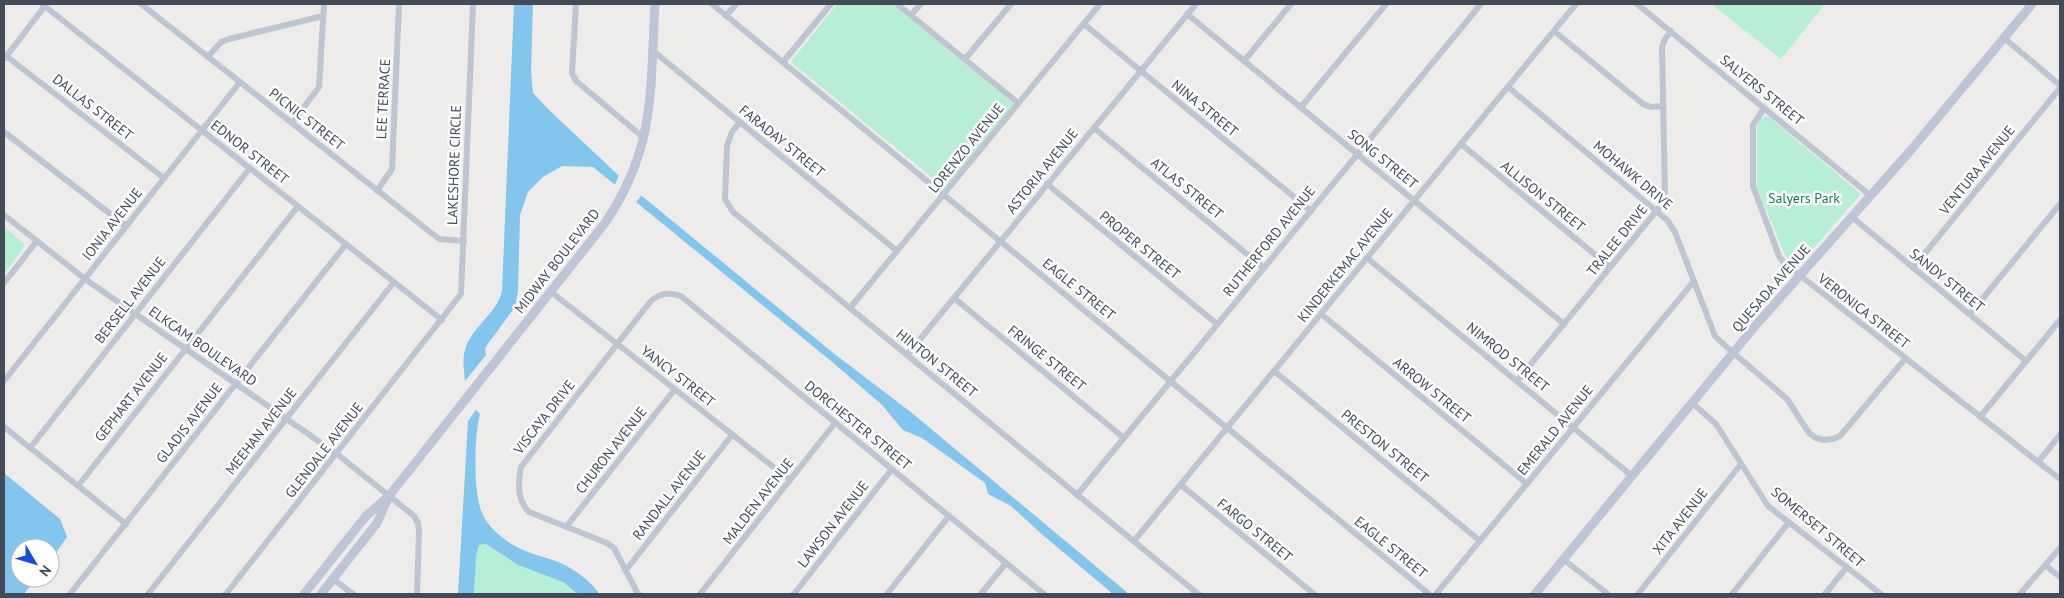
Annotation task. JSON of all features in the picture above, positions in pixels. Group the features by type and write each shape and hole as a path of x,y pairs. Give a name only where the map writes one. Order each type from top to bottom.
{"street":[{"name":"PICNIC STREET","path":"141,4 439,239 464,241"},
{"path":"292,123 319,87 324,4"},
{"name":"LEE TERRACE","path":"377,191 392,169 400,4"},
{"name":"LAKESHORE CIRCLE","path":"442,320 461,294 473,4"},
{"path":"576,4 572,73 576,81 644,138"},
{"name":"MIDWAY BOULEVARD","path":"304,594 366,516 390,496 604,223 621,198 631,178 644,138 650,107 654,4"},
{"name":"EAGLE STREET","path":"712,4 1429,594"},
{"path":"726,16 736,4"},
{"path":"783,62 831,4"},
{"path":"897,4 1018,104"},
{"path":"911,15 921,4"},
{"path":"965,59 1010,4"},
{"name":"LORENZO AVENUE","path":"850,308 1100,4"},
{"name":"ASTORIA AVENUE","path":"907,355 1196,4"},
{"path":"1244,61 1291,4"},
{"path":"1301,108 1386,4"},
{"name":"RUTHERFORD AVENUE","path":"1077,495 1481,4"},
{"name":"KINDERKEMAC AVENUE","path":"1134,541 1576,4"},
{"name":"SALYERS STREET","path":"1637,4 1871,196"},
{"name":"QUESADA AVENUE","path":"1534,594 1733,353 1911,150 2032,4"},
{"path":"5,58 44,5"},
{"name":"EDNOR STREET","path":"44,5 442,320"},
{"name":"SONG STREET","path":"1187,14 1564,324"},
{"path":"208,57 221,42 229,39 323,16"},
{"name":"NINA STREET","path":"1084,24 1311,211"},
{"path":"1554,31 1643,104 1651,107 1663,106"},
{"name":"TRALEE DRIVE","path":"1517,381 1657,210 1665,196 1662,46 1671,32"},
{"path":"2004,38 2060,84"},
{"name":"FARADAY STREET","path":"652,50 897,251"},
{"name":"DALLAS STREET","path":"5,58 164,178"},
{"name":"IONIA AVENUE","path":"4,382 240,82"},
{"name":"MOHAWK DRIVE","path":"1508,87 1657,210 1672,226 1715,336 1788,399 1809,433 1824,440 1832,439 1845,431 1905,358"},
{"name":"VENTURA AVENUE","path":"1913,268 2060,88"},
{"name":"VERONICA STREET","path":"1764,108 1753,125 1753,186 1779,256 1799,276 2060,480"},
{"name":"HINTON STREET","path":"740,122 732,132 727,146 725,199 729,207 1198,594"},
{"name":"ATLAS STREET","path":"1094,128 1264,268"},
{"path":"4,132 126,226"},
{"name":"ALLISON STREET","path":"1461,144 1610,267"},
{"name":"BERSELL AVENUE","path":"30,448 250,168"},
{"name":"PROPER STREET","path":"1047,184 1217,324"},
{"path":"1970,314 2060,204"},
{"name":"GEPHART AVENUE","path":"78,486 298,206"},
{"name":"ELKCAM BOULEVARD","path":"4,215 85,279 337,454 414,516 418,523 417,594"},
{"name":"SANDY STREET","path":"1852,217 2026,361"},
{"path":"4,283 37,241"},
{"name":"GLADIS AVENUE","path":"70,594 346,244"},
{"name":"NIMROD STREET","path":"1367,258 1632,476"},
{"name":"EMERALD AVENUE","path":"1436,594 1694,281"},
{"name":"MEEHAN AVENUE","path":"148,594 394,282"},
{"name":"YANCY STREET","path":"550,291 790,480"},
{"name":"DORCHESTER STREET","path":"652,301 664,293 681,296 1044,594"},
{"name":"FRINGE STREET","path":"954,298 1124,438"},
{"name":"VISCAYA DRIVE","path":"638,594 614,548 607,543 535,515 523,506 519,498 521,467 652,301"},
{"name":"ARROW STREET","path":"1321,314 1527,484"},
{"name":"GLENDALE AVENUE","path":"226,594 442,320"},
{"path":"1980,417 2060,320"},
{"name":"PRESTON STREET","path":"1274,371 1480,541"},
{"name":"CHURON AVENUE","path":"566,527 675,389"},
{"name":"SOMERSET STREET","path":"1692,403 1716,424 1763,499 1789,522 1881,594"},
{"name":"MALDEN AVENUE","path":"700,594 836,423"},
{"path":"4,427 126,524"},
{"name":"RANDALL AVENUE","path":"626,570 732,435"},
{"path":"2038,462 2060,436"},
{"name":"XITA AVENUE","path":"1638,594 1741,464"},
{"name":"LAWSON AVENUE","path":"794,594 892,470"},
{"name":"FARGO STREET","path":"1180,485 1314,594"},
{"name":"MIDWAY BOULEVARD","path":"321,594 377,523 390,496"},
{"path":"887,594 949,516"},
{"path":"1732,594 1789,522"},
{"path":"2020,594 2060,548"},
{"path":"1564,559 1608,594"},
{"path":"981,594 1006,563"},
{"path":"2046,565 2060,576"},
{"path":"1826,594 1847,567"},
{"path":"333,579 353,594"}],"green space":[{"path":"837,4 892,4 1014,104 945,188 791,62"},
{"path":"1711,4 1825,4 1781,59"},
{"name":"Salyers Park","path":"1769,117 1861,194 1797,267 1785,255 1757,188 1757,127 1760,119"},
{"path":"4,226 24,244 23,249 4,274"},
{"path":"485,544 518,565 563,582 578,594 474,594 476,556 479,545"}],"water":[{"path":"514,4 533,4 531,72 533,93 550,111 631,187 832,352 912,413 1129,594 1113,594 1011,506 988,494 985,483 922,438 903,430 881,404 831,361 593,167 562,166 543,177 528,192 520,215 518,291 515,307 485,348 486,355 465,381 464,358 468,342 495,307 502,291"},
{"path":"476,410 480,414 476,450 477,492 485,519 498,534 510,543 569,567 587,580 599,594 578,594 563,582 518,565 486,544 479,545 476,556 474,594 458,594 468,421"},
{"path":"4,473 60,519 67,537 60,547 60,538 10,538 10,588 28,588 24,594 4,594"}],"pier":[{"path":"620,173 643,193 635,204 614,187"}]}
